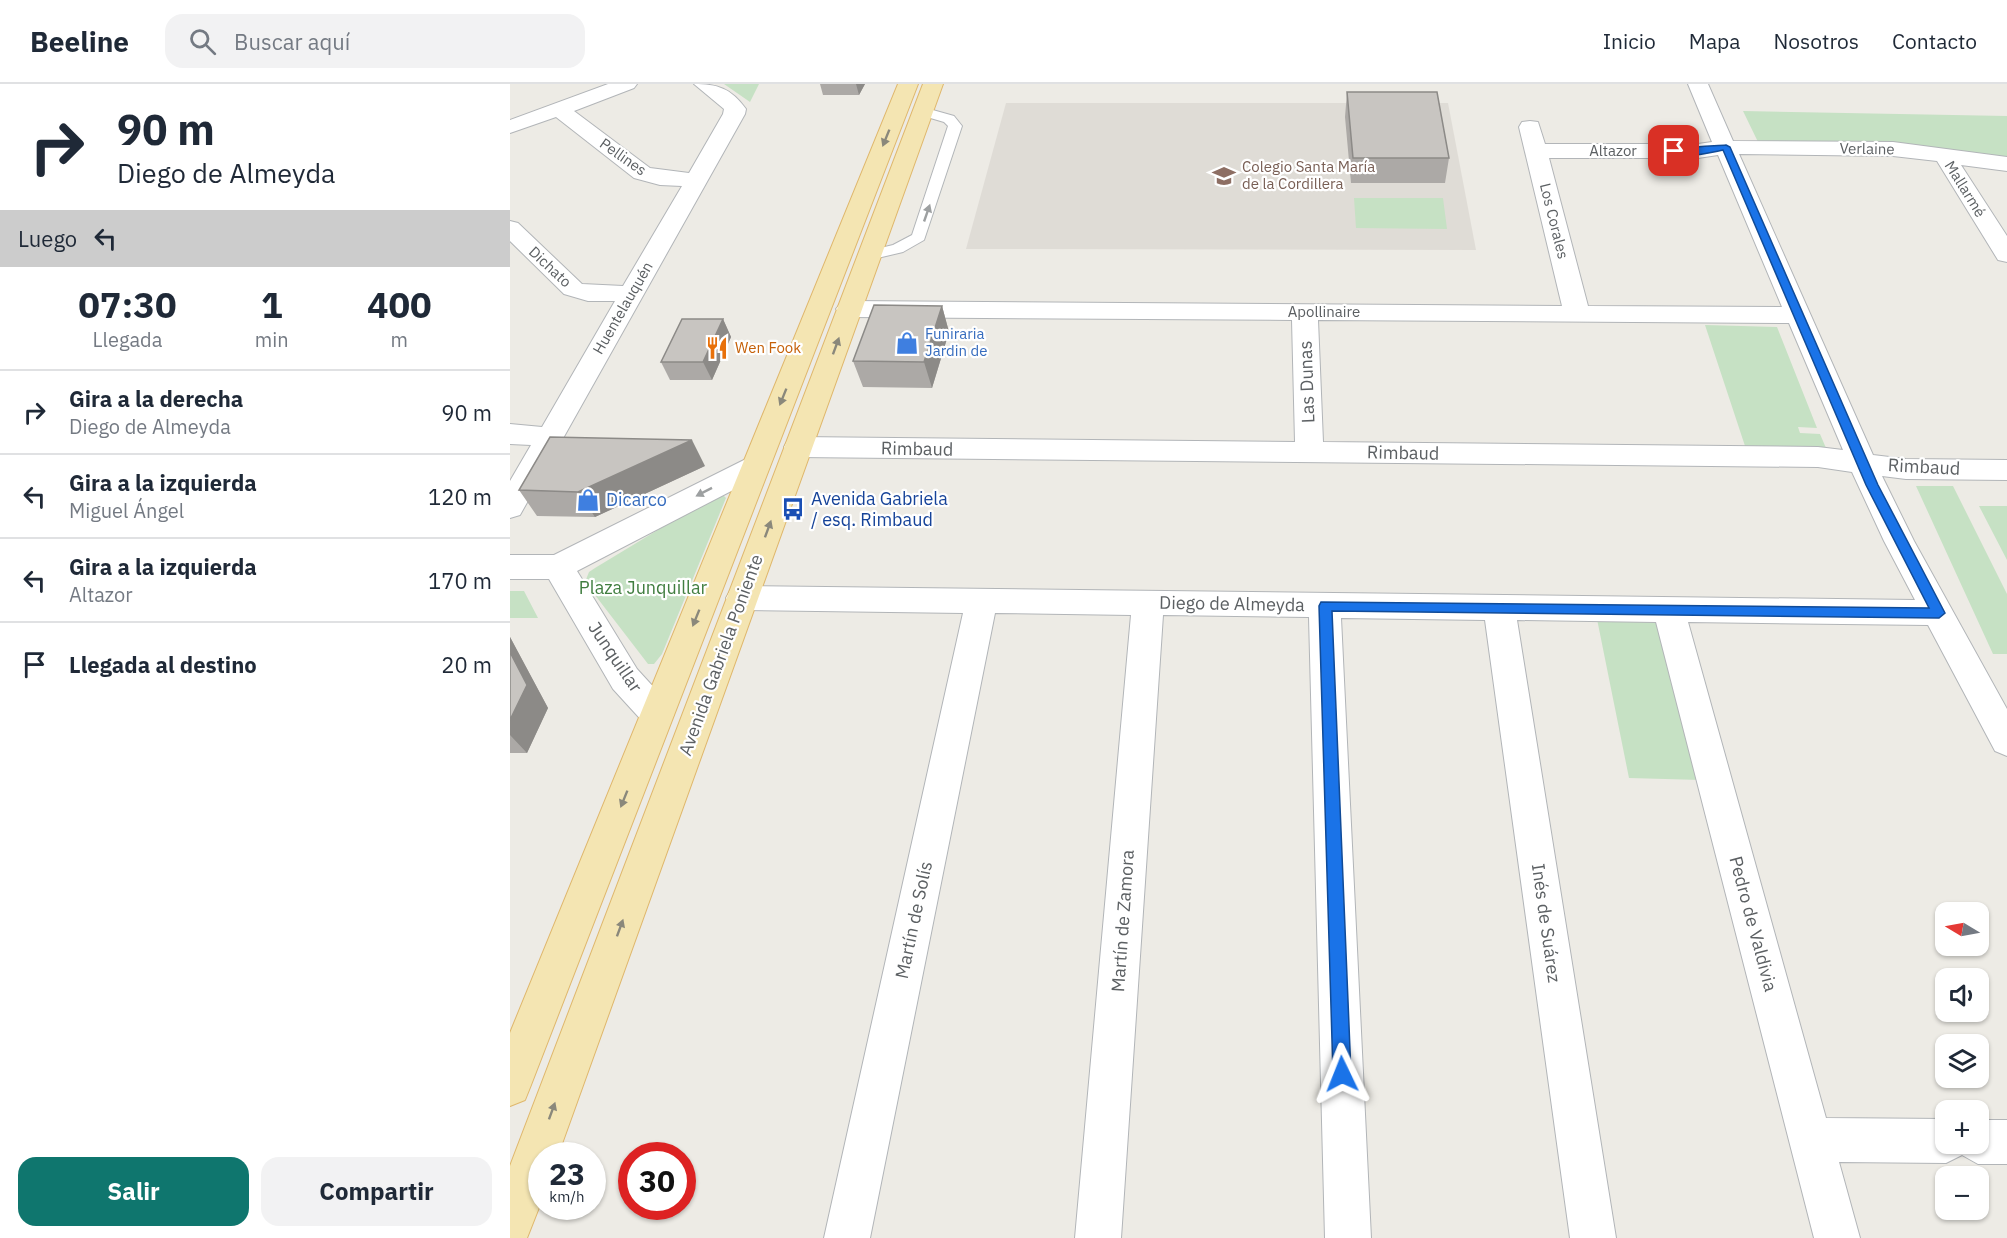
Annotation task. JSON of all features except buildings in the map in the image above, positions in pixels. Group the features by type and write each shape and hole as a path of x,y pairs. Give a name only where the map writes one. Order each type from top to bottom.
{"main road":[{"name":"Avenida Gabriela Poniente","path":"510,1225 869,255 921,93"},
{"name":"Avenida Gabriela Poniente","path":"510,1085 756,466 921,93"}],"street":[{"path":"510,127 627,84"},
{"name":"Huentelauquén","path":"510,507 697,180 735,109 704,84"},
{"path":"1698,84 1899,541 2007,741"},
{"name":"Pellines","path":"559,109 642,173 660,178 697,180"},
{"name":"Los Corales","path":"1530,128 1577,314"},
{"name":"Altazor","path":"1536,151 1698,151 1726,147"},
{"name":"Verlaine","path":"1726,147 1884,149 1943,154 2007,164"},
{"name":"Mallarmé","path":"1943,154 2007,255"},
{"name":"Dichato","path":"510,228 573,289 588,293 632,294"},
{"name":"Apollinaire","path":"849,309 1799,315"},
{"name":"Las Dunas","path":"1305,312 1309,452"},
{"path":"510,434 550,437"},
{"name":"Rimbaud","path":"798,447 1818,457 1906,469 2007,470"},
{"path":"510,567 558,567 756,466"},
{"name":"Junquillar","path":"558,567 626,679 657,714"},
{"name":"Diego de Almeyda","path":"742,598 1939,613"},
{"name":"Martín de Solís","path":"847,1238 982,601"},
{"name":"Martín de Zamora","path":"1098,1238 1148,603"},
{"path":"1325,606 1348,1238"},
{"name":"Inés de Suárez","path":"1499,608 1593,1238"},
{"name":"Pedro de Valdivia","path":"1669,610 1837,1238"},
{"path":"1810,1140 1935,1141"},
{"path":"1989,1142 2007,1142"}],"shaded area":[{"name":"Colegio Santa María de la Cordillera","path":"1006,103 1448,103 1476,250 966,249"}],"green space":[{"path":"724,84 759,84 750,102"},
{"path":"1743,111 2007,116 2007,158 1758,142"},
{"path":"1354,198 1443,198 1447,229 1356,228"},
{"path":"1705,325 1777,327 1817,428 1798,427 1800,433 1820,434 1826,448 1745,446"},
{"path":"1916,486 1953,486 2007,594 2007,654 1993,654"},
{"name":"Plaza Junquillar","path":"722,494 726,498 662,654 654,664 648,664 585,582 589,572 714,496"},
{"path":"1979,506 2007,506 2007,560"},
{"path":"510,591 524,591 538,618 510,618"},
{"path":"1597,619 1662,620 1701,780 1629,778"}],"place":[{"name":"Colegio Santa María de la Cordillera","path":"1224,176"},
{"name":"Funiraria Jardin de","path":"907,343"},
{"name":"Wen Fook","path":"717,348"},
{"name":"Dicarco","path":"588,500"},
{"name":"Avenida Gabriela / esq. Rimbaud","path":"793,509"}],"route":[{"path":"1342,1074 1325,606 1939,613 1899,541 1872,485 1726,147 1698,151 1674,151"}]}
